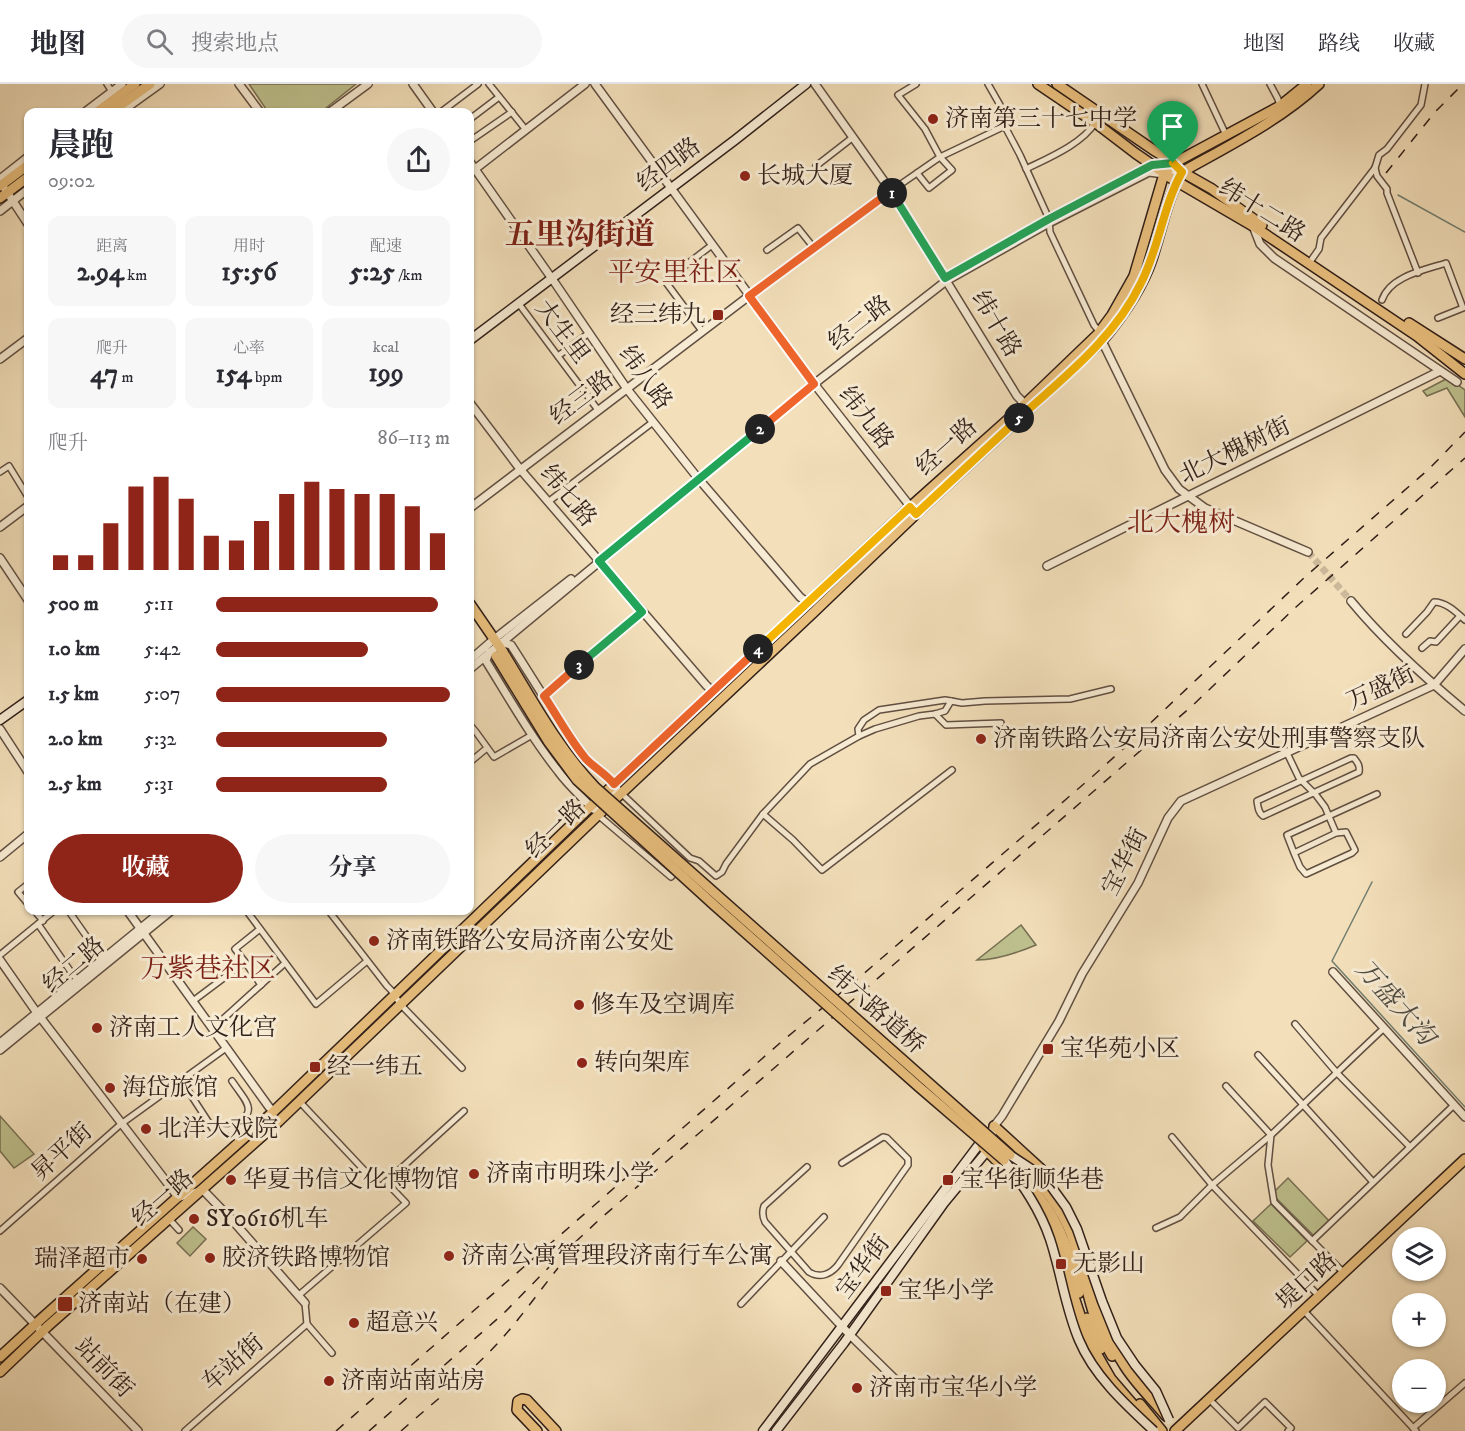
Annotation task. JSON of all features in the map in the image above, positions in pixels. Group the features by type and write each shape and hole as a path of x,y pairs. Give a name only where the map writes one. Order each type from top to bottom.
{"main road":[{"path":"115,108 135,84"},
{"path":"115,108 150,84"},
{"name":"经四路","path":"474,337 806,84"},
{"name":"纬十二路","path":"1038,84 1164,174 1253,226 1417,336 1465,374"},
{"name":"纬十二路","path":"1057,84 1168,159 1182,172 1212,189 1366,296 1465,359"},
{"name":"经二路","path":"1173,163 1280,106 1307,84"},
{"name":"经二路","path":"1182,172 1259,129 1304,98 1319,84"},
{"name":"经一路","path":"0,1358 203,1190 300,1101 621,793 814,612 913,510 1023,406 1100,338 1134,276 1154,202 1164,174 1173,163"},
{"path":"2,187 24,168"},
{"name":"经一路","path":"0,1372 39,1328 177,1197 272,1113 614,784 806,604 913,510 1121,317 1141,284 1151,261 1167,206 1182,172"},
{"path":"2,187 24,179"},
{"path":"474,611 495,648"},
{"path":"474,620 495,648"},
{"name":"纬六路道桥","path":"495,648 548,741 577,780 919,1087 1031,1175 1054,1201 1071,1234 1094,1318 1109,1351 1126,1376 1177,1431"},
{"path":"0,720 24,703"},
{"path":"994,1126 1041,1168 1071,1221 1115,1349 1125,1367 1177,1431"},
{"name":"宝华街","path":"776,1431 850,1335 945,1203 983,1147 994,1126"},
{"path":"983,1147 1038,1201 1052,1231 1088,1339 1111,1379 1154,1431"},
{"name":"宝华街","path":"763,1431 983,1147"},
{"path":"1007,1157 1033,1170 1050,1185 1066,1208 1077,1229 1117,1338 1156,1391 1169,1420"},
{"path":"1007,1157 1049,1237 1079,1341 1090,1361 1108,1385 1154,1431"},
{"name":"纬六路道桥","path":"1007,1157 1040,1197 1062,1234 1082,1304 1096,1341 1116,1375 1162,1431"},
{"name":"堤口路","path":"1177,1431 1317,1294 1344,1273 1465,1159"},
{"name":"堤口路","path":"1177,1431 1213,1403 1465,1166"},
{"path":"537,1431 518,1410 518,1401 527,1400 556,1431"}],"street":[{"path":"107,84 112,92 114,108"},
{"path":"112,92 122,84"},
{"path":"116,108 160,84"},
{"path":"239,84 257,108"},
{"path":"335,108 368,84"},
{"path":"413,84 430,108"},
{"path":"446,108 478,84"},
{"path":"489,84 526,130"},
{"path":"474,169 585,84"},
{"name":"纬九路","path":"595,84 813,383 913,510"},
{"name":"纬十路","path":"814,84 891,191 1023,406"},
{"path":"916,84 898,95 925,129 940,157 952,170 929,188 917,173"},
{"path":"988,84 1000,105 1001,119 1049,221 1050,232 1165,470 1179,489 1205,508 1308,552"},
{"path":"1203,84 1226,135"},
{"path":"1270,84 1280,106"},
{"path":"1312,259 1319,249 1321,238 1375,168 1379,155 1387,149 1421,105 1425,84"},
{"path":"474,115 499,97"},
{"path":"474,138 512,112"},
{"path":"1026,169 1066,148 1091,129 1095,123"},
{"path":"891,191 940,157 1005,126"},
{"path":"816,166 852,138"},
{"path":"24,162 2,187 24,218"},
{"name":"经二路","path":"474,666 597,560 813,383 945,279 1152,165 1173,163"},
{"path":"1375,168 1377,176 1387,189 1418,273"},
{"name":"经二路","path":"1049,221 1149,172 1164,174 1182,172"},
{"name":"纬八路","path":"474,174 552,279 627,389 698,478 806,604"},
{"name":"经三路","path":"474,505 891,191"},
{"path":"0,211 24,192"},
{"path":"1253,226 1260,244 1274,258 1457,382"},
{"path":"767,250 798,228 814,248"},
{"path":"702,332 664,281 712,245"},
{"path":"1382,300 1391,284 1446,263 1463,308 1438,318"},
{"name":"大生里","path":"519,304 598,410"},
{"path":"558,356 589,333"},
{"path":"0,359 24,341"},
{"name":"北大槐树街","path":"1047,566 1440,371"},
{"name":"纬七路","path":"474,408 520,469 712,692"},
{"path":"548,502 653,422"},
{"path":"0,472 9,466 24,490"},
{"path":"0,527 24,509"},
{"path":"0,558 24,594"},
{"path":"1351,601 1365,619 1434,685 1465,711"},
{"path":"1406,634 1434,602 1439,602 1463,618 1436,642 1430,640 1422,648"},
{"path":"544,696 642,612"},
{"path":"598,815 596,808 617,789 614,784 586,759 511,645 495,648 486,661 558,772 590,807 598,815 672,877 690,858"},
{"name":"经二路","path":"474,658 495,648"},
{"path":"1434,685 1465,649"},
{"name":"万盛街","path":"1181,801 1434,685"},
{"path":"858,736 858,729 864,720 879,710 945,700 962,703 1070,699 1111,689"},
{"path":"621,793 690,858 699,861 716,876 722,872 764,814 810,764 858,736 875,729 945,711 951,701"},
{"path":"935,714 946,725 1001,723"},
{"path":"0,729 24,766"},
{"path":"474,730 494,757 532,735"},
{"path":"474,759 487,748"},
{"path":"1287,753 1294,770 1325,807 1336,834"},
{"path":"1354,758 1360,767 1359,772 1261,815 1257,801 1302,781 1354,758"},
{"path":"764,814 822,870 952,770"},
{"path":"1294,853 1336,834 1346,832 1355,850 1352,854 1306,874 1300,867 1294,853 1287,835 1377,794"},
{"name":"宝华街","path":"994,1126 1059,1021 1082,974 1138,884 1168,818 1181,801"},
{"path":"0,857 24,837"},
{"path":"24,887 18,892 24,899"},
{"path":"36,915 78,980"},
{"path":"0,955 49,915"},
{"path":"72,915 103,960"},
{"path":"131,915 272,1113"},
{"name":"经二路","path":"0,1050 158,915"},
{"name":"经二路","path":"0,1043 39,1016 78,980 165,915"},
{"path":"250,915 316,1004 367,961"},
{"path":"334,915 401,1005 462,1068"},
{"path":"260,929 235,949 261,985"},
{"path":"0,960 39,1016 177,1197 203,1190 305,1302 307,1324 333,1353"},
{"path":"193,1001 245,962"},
{"path":"212,1029 285,963"},
{"path":"1333,972 1465,1117"},
{"path":"1295,1024 1337,1073 1410,1147"},
{"path":"1156,1228 1180,1217 1212,1185 1272,1136 1384,1028"},
{"name":"昇平街","path":"0,1231 121,1124 226,1048"},
{"path":"1258,1056 1373,1182"},
{"path":"188,1089 213,1129 230,1130 243,1121 249,1112 249,1107 232,1082"},
{"path":"1226,1086 1272,1136"},
{"path":"300,1101 380,1187 464,1111"},
{"path":"1312,1241 1454,1105"},
{"path":"230,1130 240,1142"},
{"path":"1272,1136 1268,1165 1274,1202 1344,1273"},
{"path":"807,1167 764,1206 762,1212 765,1222 809,1272 814,1275 827,1274 838,1265 908,1165 908,1159 888,1138 883,1137 842,1163"},
{"path":"1172,1137 1212,1185 1317,1294"},
{"path":"299,1295 406,1203 386,1182"},
{"path":"741,1304 824,1216"},
{"path":"169,1219 179,1230"},
{"path":"781,1262 902,1386"},
{"name":"站前街","path":"0,1288 138,1431"},
{"path":"1307,1314 1414,1429 1465,1383"},
{"name":"车站街","path":"185,1431 307,1324"},
{"path":"1213,1403 1238,1428 1265,1402 1291,1428 1288,1431"}],"green space":[{"path":"249,84 356,84 326,108 265,108"},
{"path":"1448,378 1465,390 1465,417 1447,388 1427,396 1423,391"},
{"path":"1021,925 1036,945 1007,956 977,960"},
{"path":"0,1116 34,1154 14,1168 0,1151"},
{"path":"1288,1178 1331,1223 1316,1238 1272,1194"},
{"path":"1271,1204 1307,1241 1290,1257 1253,1221"},
{"path":"193,1227 206,1239 190,1256 177,1243"}],"waterway":[{"path":"1398,195 1465,232"},
{"name":"万盛大沟","path":"1372,882 1332,961 1465,1107"}],"tunnel":[{"path":"1308,552 1351,601"}],"railway":[{"path":"1386,173 1435,112 1463,84"},
{"path":"336,1431 780,1043 1093,776 1306,576 1429,469 1465,432"},
{"path":"369,1431 503,1314 600,1219 1192,706 1296,607 1465,458"},
{"path":"401,1431 497,1344 558,1268"}],"place":[{"name":"济南第三十七中学","path":"933,119"},
{"name":"长城大厦","path":"745,176"},
{"name":"经三纬九","path":"718,315"},
{"name":"济南铁路公安局济南公安处刑事警察支队","path":"981,739"},
{"name":"济南铁路公安局济南公安处","path":"374,941"},
{"name":"修车及空调库","path":"579,1005"},
{"name":"济南工人文化宫","path":"97,1028"},
{"name":"宝华苑小区","path":"1048,1049"},
{"name":"转向架库","path":"582,1063"},
{"name":"经一纬五","path":"315,1067"},
{"name":"海岱旅馆","path":"110,1088"},
{"name":"北洋大戏院","path":"146,1129"},
{"name":"济南市明珠小学","path":"474,1174"},
{"name":"华夏书信文化博物馆","path":"231,1180"},
{"name":"宝华街顺华巷","path":"948,1180"},
{"name":"SY0616机车","path":"194,1219"},
{"name":"济南公寓管理段济南行车公寓","path":"449,1256"},
{"name":"胶济铁路博物馆","path":"210,1258"},
{"name":"瑞泽超市","path":"142,1259"},
{"name":"无影山","path":"1061,1264"},
{"name":"宝华小学","path":"886,1291"},
{"name":"济南站（在建）","path":"65,1304"},
{"name":"超意兴","path":"354,1323"},
{"name":"济南站南站房","path":"329,1381"},
{"name":"济南市宝华小学","path":"857,1388"}],"district":[{"name":"五里沟街道","path":"580,235"},
{"name":"平安里社区","path":"675,273"},
{"name":"北大槐树","path":"1181,523"},
{"name":"万紫巷社区","path":"208,969"}],"route":[{"path":"1173,163 1182,172 1167,206 1151,261 1127,308 1102,341 916,514 910,507 614,784 586,759 544,696 642,612 599,561 814,384 749,296 891,191 945,278 1049,219 1152,165 1173,163"}]}
